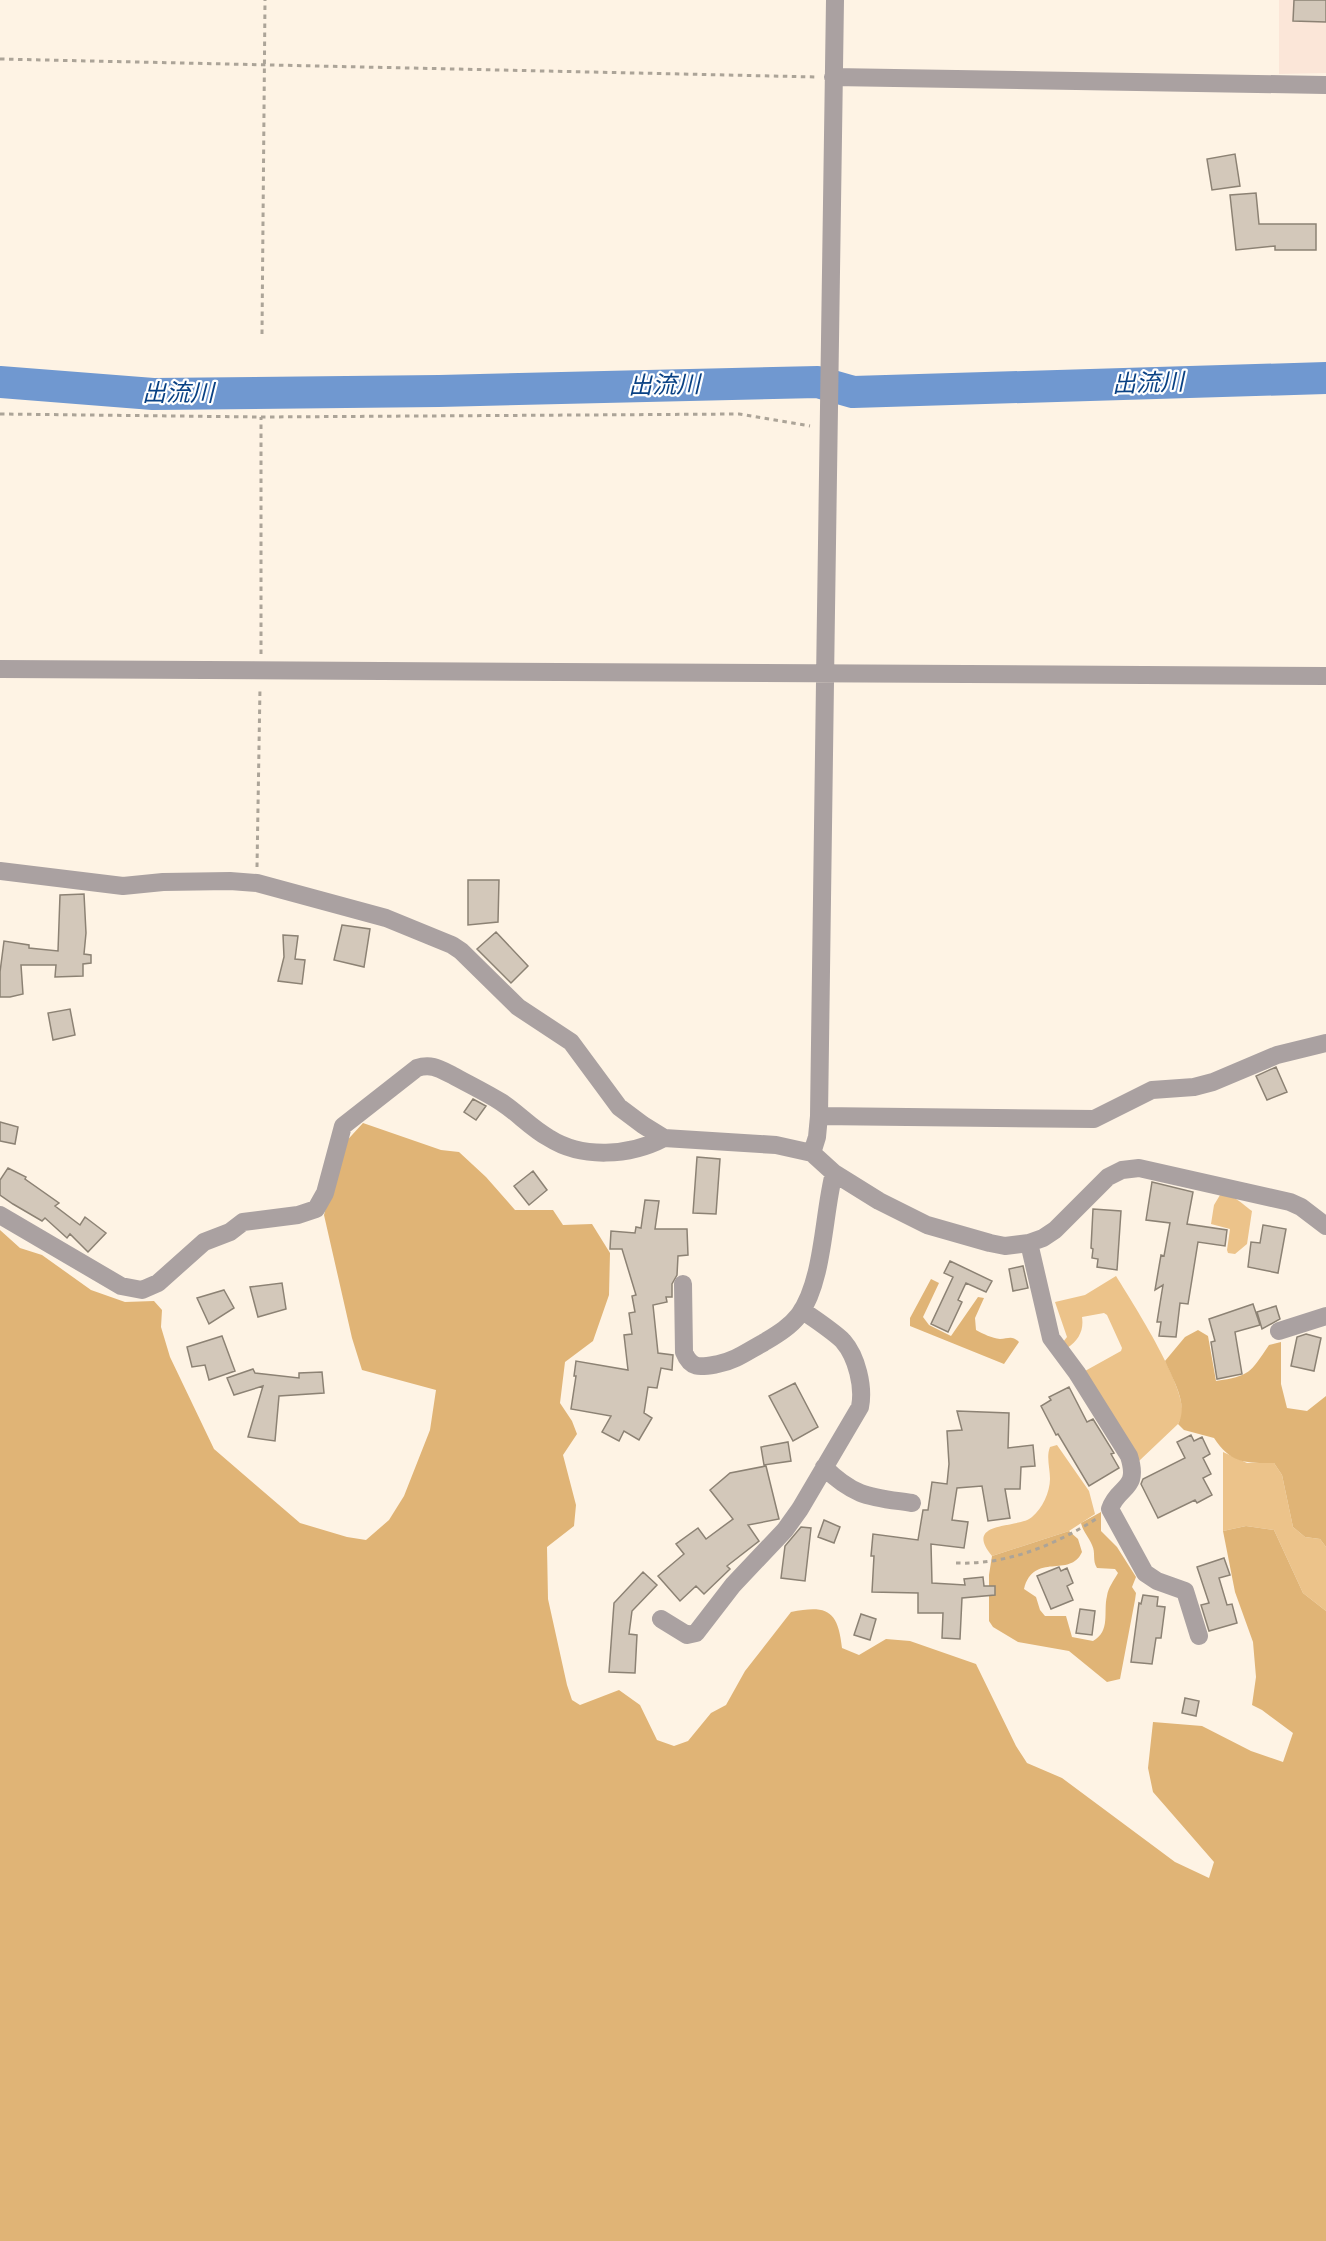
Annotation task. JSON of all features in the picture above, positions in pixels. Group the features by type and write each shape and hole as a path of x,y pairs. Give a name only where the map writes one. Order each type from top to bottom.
{"street":[{"path":"812,1153 817,1137 819,1116 826,673 828,341 835,0"},
{"path":"833,77 1325,85"},
{"path":"0,669 1326,676"},
{"path":"0,871 123,886 163,882 257,883 386,918 452,945 461,951 518,1006 571,1042 620,1107 664,1138"},
{"path":"819,1116 1094,1119 1152,1090 1194,1087 1213,1082 1277,1055 1326,1043"},
{"path":"0,1215 121,1286 142,1290 158,1282 204,1242 230,1232 243,1222 298,1215 316,1209 325,1194 344,1126 417,1068 425,1065 439,1069 503,1103 550,1140 572,1148 611,1153 644,1146 664,1138 776,1145 812,1153 834,1173 927,1225 990,1243 1005,1245 1029,1243 1043,1238 1055,1230 1108,1177 1122,1170 1139,1167 1290,1202 1301,1207 1326,1226"},
{"path":"683,1284 684,1352 687,1361 695,1366 716,1365 739,1357 784,1330 802,1310 814,1283 834,1173"},
{"path":"1029,1243 1052,1338 1077,1373 1129,1456 1132,1478 1110,1509 1145,1573 1157,1581 1185,1591 1199,1635"},
{"path":"661,1619 687,1635 696,1633 746,1570 785,1530 855,1419 862,1399 854,1362 843,1341 802,1310"},
{"path":"1279,1331 1326,1316"},
{"path":"824,1467 837,1480 857,1493 868,1497 912,1503"}],"path":[{"path":"262,334 266,0"},
{"path":"0,58 833,77"},
{"path":"0,414 261,417 739,414 827,425"},
{"path":"257,883 261,670 261,417"},
{"path":"956,1563 996,1560 1047,1546 1110,1509"}],"shaded area":[{"path":"1279,0 1326,0 1326,73 1279,74"},
{"path":"363,1123 441,1150 459,1152 486,1177 515,1210 553,1210 563,1225 592,1224 610,1253 609,1295 593,1341 565,1362 560,1403 572,1421 577,1434 563,1455 576,1505 574,1526 547,1547 548,1599 572,1700 580,1705 619,1690 640,1705 657,1740 674,1746 688,1741 711,1713 726,1705 745,1671 791,1612 822,1610 834,1618 842,1648 859,1655 886,1639 910,1641 976,1664 1016,1746 1027,1763 1062,1778 1175,1862 1209,1878 1214,1862 1153,1792 1148,1768 1153,1722 1202,1726 1251,1751 1283,1762 1293,1733 1252,1705 1256,1677 1253,1642 1235,1592 1223,1531 1246,1526 1274,1530 1303,1593 1326,1611 1326,2241 0,2241 0,1230 20,1248 42,1255 91,1290 125,1302 154,1301 162,1310 161,1327 170,1357 214,1449 300,1523 347,1537 366,1540 389,1520 404,1496 430,1430 436,1390 362,1370 352,1338 324,1215 341,1147"},
{"path":"1220,1195 1234,1198 1252,1211 1247,1244 1235,1254 1228,1253 1227,1250 1230,1229 1211,1224 1214,1205"},
{"path":"1116,1276 1168,1366 1181,1402 1182,1415 1178,1424 1139,1461 1085,1371 1121,1351 1122,1348 1107,1315 1104,1313 1082,1317 1080,1334 1067,1348 1063,1342 1067,1337 1055,1302 1085,1295"},
{"path":"931,1279 939,1283 923,1317 929,1325 951,1336 978,1297 984,1298 975,1318 976,1330 994,1338 1012,1338 1019,1342 1004,1364 910,1326 910,1318"},
{"path":"1198,1330 1208,1336 1216,1381 1248,1372 1269,1345 1281,1342 1281,1384 1287,1408 1307,1411 1326,1396 1326,1547 1320,1539 1305,1537 1293,1527 1282,1475 1274,1463 1240,1460 1227,1453 1214,1438 1184,1430 1178,1424 1181,1417 1181,1401 1165,1361 1185,1337"},
{"path":"1057,1445 1089,1491 1095,1514 1069,1531 992,1556 985,1544 984,1536 988,1531 1025,1521 1036,1514 1042,1505 1050,1484 1048,1459 1050,1447"},
{"path":"1223,1452 1247,1463 1274,1463 1282,1475 1293,1527 1305,1537 1320,1539 1326,1547 1326,1611 1303,1593 1274,1530 1246,1526 1223,1531"},
{"path":"1101,1512 1101,1531 1117,1547 1136,1577 1132,1587 1136,1593 1135,1600 1120,1679 1107,1682 1069,1651 1018,1642 993,1627 989,1621 989,1575 992,1556 1069,1531 1078,1539 1082,1552 1076,1560 1069,1564 1036,1571 1029,1578 1024,1589 1036,1597 1040,1610 1045,1616 1066,1616 1072,1637 1093,1641 1099,1637 1104,1627 1108,1593 1118,1573 1115,1569 1097,1568 1091,1542 1081,1523"}],"building":[{"path":"1294,0 1326,0 1326,22 1293,21"},
{"path":"1235,154 1240,186 1212,190 1207,159"},
{"path":"1256,193 1259,224 1316,224 1316,250 1275,250 1275,246 1236,250 1230,195"},
{"path":"468,880 499,880 498,922 468,925"},
{"path":"84,894 86,933 84,954 91,955 91,963 83,964 83,976 55,977 56,965 21,965 23,994 0,997 4,941 29,945 29,948 58,951 60,895"},
{"path":"342,925 370,929 364,967 334,960"},
{"path":"496,932 528,966 511,983 477,949"},
{"path":"283,935 298,936 295,959 305,960 302,984 278,981 284,957"},
{"path":"70,1009 75,1035 53,1040 48,1013"},
{"path":"1276,1067 1287,1092 1267,1100 1256,1076"},
{"path":"473,1099 486,1106 476,1120 464,1112"},
{"path":"0,1122 18,1127 15,1144 0,1141"},
{"path":"697,1157 720,1159 716,1214 693,1213"},
{"path":"8,1168 26,1177 25,1179 59,1203 55,1206 80,1225 85,1217 106,1233 88,1252 70,1234 67,1238 45,1218 42,1221 13,1204 0,1195 0,1180"},
{"path":"533,1171 547,1190 529,1205 514,1186"},
{"path":"1152,1182 1193,1192 1187,1224 1227,1230 1225,1246 1198,1242 1188,1304 1180,1303 1176,1337 1159,1336 1161,1322 1157,1322 1163,1285 1155,1290 1170,1223 1146,1220"},
{"path":"645,1200 659,1201 655,1229 687,1229 688,1255 678,1256 677,1275 672,1284 672,1297 666,1297 667,1302 653,1305 658,1353 673,1355 672,1370 661,1368 657,1388 648,1387 644,1413 652,1418 639,1440 624,1431 619,1441 602,1432 611,1416 571,1409 576,1376 574,1376 576,1361 628,1370 624,1335 632,1334 629,1313 635,1312 632,1296 636,1295 622,1249 610,1249 611,1231 635,1233 636,1227 641,1228"},
{"path":"1093,1209 1121,1211 1117,1270 1097,1267 1098,1259 1092,1258"},
{"path":"1263,1225 1286,1229 1278,1273 1248,1267 1251,1242 1260,1243"},
{"path":"950,1261 992,1281 986,1292 966,1283 958,1300 962,1302 948,1332 931,1324 953,1277 944,1273"},
{"path":"1023,1266 1028,1288 1013,1291 1009,1269"},
{"path":"282,1283 286,1309 258,1317 250,1287"},
{"path":"224,1290 234,1308 209,1324 197,1298"},
{"path":"1253,1304 1260,1325 1235,1332 1242,1374 1217,1379 1211,1342 1215,1341 1209,1319"},
{"path":"1276,1306 1280,1319 1262,1329 1257,1312"},
{"path":"1306,1334 1321,1338 1314,1371 1291,1366 1297,1337"},
{"path":"222,1336 235,1371 209,1380 205,1365 192,1367 187,1347"},
{"path":"253,1369 255,1373 299,1378 299,1373 322,1372 324,1393 279,1396 275,1441 248,1437 263,1386 234,1395 227,1378"},
{"path":"795,1383 818,1427 793,1441 769,1396"},
{"path":"1069,1387 1087,1422 1093,1419 1114,1453 1111,1454 1119,1468 1089,1486 1058,1434 1056,1435 1041,1406 1051,1400 1049,1397"},
{"path":"957,1411 1009,1413 1008,1448 1033,1445 1035,1466 1021,1467 1020,1489 1005,1489 1010,1518 988,1521 982,1486 957,1488 952,1520 968,1522 964,1548 931,1544 932,1583 965,1585 964,1579 983,1577 984,1586 995,1586 995,1595 962,1598 960,1639 942,1638 943,1613 918,1613 918,1593 872,1592 874,1556 871,1556 873,1534 918,1540 923,1510 928,1510 932,1482 947,1484 949,1464 947,1431 962,1430"},
{"path":"1191,1435 1194,1441 1202,1437 1210,1454 1203,1458 1211,1474 1203,1478 1212,1495 1197,1503 1195,1500 1158,1518 1141,1484 1143,1479 1185,1458 1177,1442"},
{"path":"788,1442 791,1461 764,1465 761,1447"},
{"path":"766,1466 779,1519 748,1525 759,1541 727,1566 730,1569 704,1594 696,1586 680,1601 658,1576 684,1554 676,1544 698,1528 706,1539 733,1519 710,1490 730,1473"},
{"path":"824,1520 840,1527 834,1543 818,1537"},
{"path":"801,1527 811,1528 805,1581 781,1578 785,1546"},
{"path":"1224,1558 1230,1575 1219,1578 1227,1605 1232,1604 1237,1623 1209,1631 1201,1605 1209,1603 1197,1567"},
{"path":"1059,1567 1061,1571 1067,1568 1073,1583 1067,1586 1073,1600 1051,1609 1037,1576"},
{"path":"643,1572 657,1585 632,1611 629,1634 637,1635 635,1673 609,1672 614,1603"},
{"path":"1143,1595 1158,1597 1157,1606 1165,1607 1161,1638 1156,1638 1152,1664 1131,1662 1139,1603 1141,1604"},
{"path":"1080,1609 1095,1611 1092,1635 1076,1633"},
{"path":"861,1614 876,1619 870,1640 854,1635"},
{"path":"1185,1698 1199,1701 1196,1716 1182,1713"}],"waterway":[{"name":"出流川","path":"0,382 153,394 439,391 818,382 853,392 1326,378"}]}
